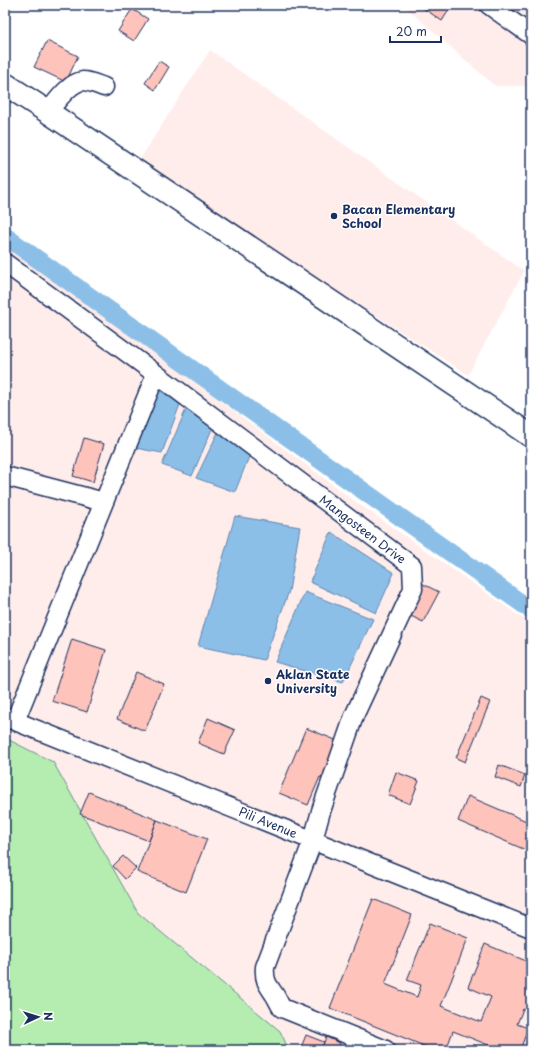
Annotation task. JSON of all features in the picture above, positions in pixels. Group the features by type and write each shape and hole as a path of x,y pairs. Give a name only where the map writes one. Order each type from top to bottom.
{"main road":[{"path":"5,84 531,436"}],"lane":[{"path":"489,5 531,35"},
{"path":"48,112 64,92 75,84 82,81 104,87"},
{"path":"5,263 156,374 104,502 10,719"},
{"name":"Mangosteen Drive","path":"156,374 412,566 413,589 354,716 321,811 313,840"},
{"path":"5,476 104,502"},
{"name":"Pili Avenue","path":"10,719 531,928"},
{"path":"313,840 265,967 266,981 282,1008 386,1050"}],"shaded area":[{"path":"403,5 531,5 531,86 495,86"},
{"name":"Bacan Elementary School","path":"210,50 524,271 468,375 138,162"},
{"name":"Aklan State University","path":"5,245 163,358 352,499 531,624 531,1050 289,1050 280,1031 138,913 53,762 5,738"}],"green space":[{"path":"5,738 53,762 138,913 280,1031 289,1050 5,1050"}],"water":[{"path":"156,378 182,399 162,453 130,447"},
{"path":"190,400 215,422 192,476 162,465"},
{"path":"220,428 252,449 235,492 196,478"},
{"path":"235,516 300,527 289,591 264,660 198,646"},
{"path":"331,532 394,573 376,613 310,582"},
{"path":"305,592 373,619 343,682 275,662"}],"building":[{"path":"419,5 452,5 442,21"},
{"path":"132,9 148,19 134,41 118,31"},
{"path":"47,41 78,56 66,82 34,67"},
{"path":"159,61 169,67 155,90 145,83"},
{"path":"84,438 104,444 93,482 73,476"},
{"path":"421,583 439,592 423,622 405,613"},
{"path":"72,639 106,650 87,712 52,701"},
{"path":"136,672 164,684 145,731 117,719"},
{"path":"481,698 490,702 465,762 456,758"},
{"path":"208,718 235,730 224,754 198,743"},
{"path":"306,728 338,741 323,778 320,777 308,805 279,793"},
{"path":"499,765 525,775 521,787 495,777"},
{"path":"396,772 419,781 410,804 388,795"},
{"path":"89,792 157,820 149,841 80,814"},
{"path":"468,796 531,823 531,845 528,851 458,821"},
{"path":"157,820 207,839 186,892 137,872"},
{"path":"123,856 136,868 125,879 113,866"},
{"path":"373,899 412,915 385,984 417,997 421,985 407,980 430,923 468,938 441,1006 481,1022 491,997 468,987 485,944 531,963 531,1013 523,1009 517,1024 528,1028 520,1050 501,1050 453,1031 446,1050 434,1050 330,1008"},
{"path":"306,1035 324,1042 321,1050 300,1050"},
{"path":"326,1037 340,1043 338,1050 321,1050"}],"waterway":[{"path":"5,236 531,610"}],"place":[{"name":"Bacan Elementary School","path":"334,216"},
{"name":"Aklan State University","path":"268,681"}]}
